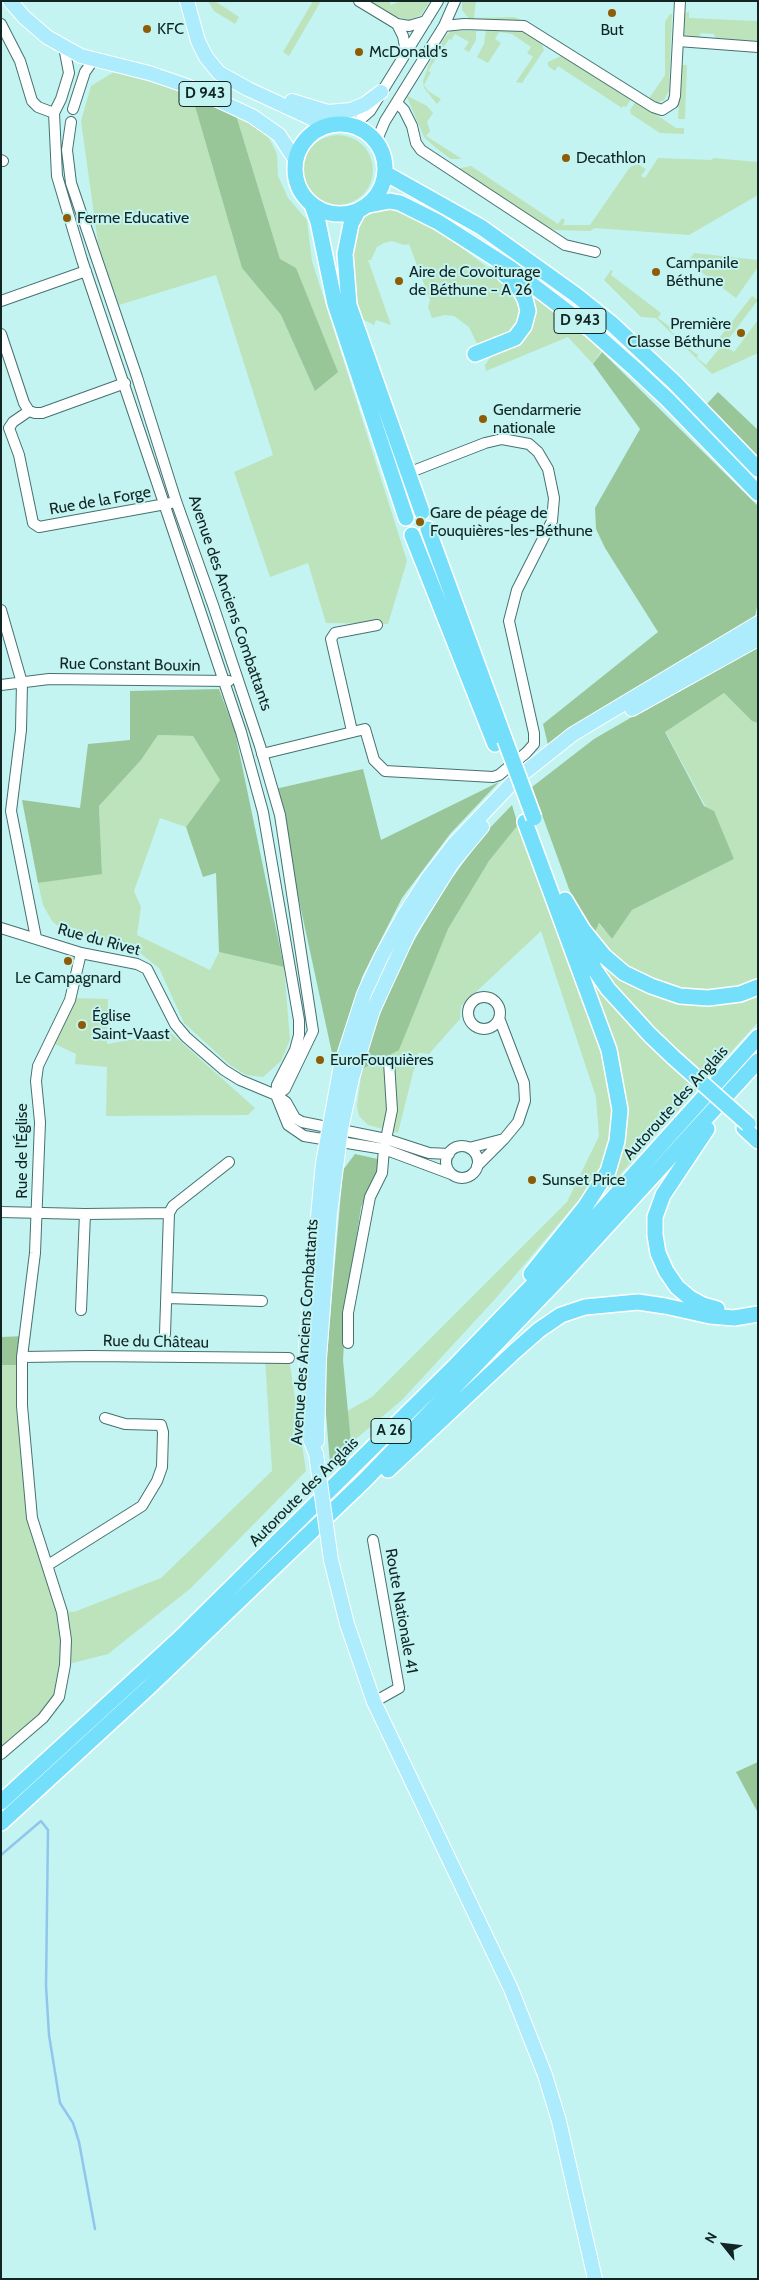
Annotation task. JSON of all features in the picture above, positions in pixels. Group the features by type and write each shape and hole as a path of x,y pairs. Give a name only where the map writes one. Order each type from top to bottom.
{"highway":[{"path":"406,518 335,304 318,222 312,205 298,186 295,174 296,161 306,140 319,129 328,126 339,124 353,126 367,133 382,151 385,173 377,196 363,208 350,224 345,254 349,305 422,512"},
{"name":"D 943","path":"385,173 481,227 576,294 611,323 675,383 758,469"},
{"name":"D 943","path":"363,208 390,201 400,203 464,238 510,268 590,329 668,400 758,493"},
{"path":"312,205 334,214 346,214 363,208"},
{"path":"464,238 494,267 515,282 525,299 528,312 524,326 515,338 475,354"},
{"path":"428,528 500,742"},
{"path":"412,534 500,742 561,904 609,1050 620,1110 617,1140 608,1170 586,1207 456,1365"},
{"path":"561,904 604,956 624,973 651,986 680,996 708,998 740,994 758,988"},
{"path":"561,904 591,973 603,992 625,1018 750,1128 758,1141"},
{"name":"Autoroute des Anglais","path":"1,1802 186,1632 456,1365 557,1260 758,1038"},
{"name":"Autoroute des Anglais","path":"1,1823 96,1737 304,1539 410,1433 566,1271 758,1061"},
{"path":"729,1094 663,1195 656,1217 655,1235 658,1253 666,1271 676,1287 690,1298 719,1310 745,1310 758,1306"},
{"path":"304,1539 356,1499 514,1352 561,1315 585,1307 638,1302 710,1316 734,1318 758,1314"}],"main road":[{"name":"D 943","path":"10,1 39,30 81,56 149,73 187,86 252,116 279,135 296,161"},
{"name":"D 943","path":"187,1 198,41 206,57 219,73 248,90 328,126"},
{"path":"248,90 271,93 307,107 328,112 351,110 365,104 381,92"},
{"path":"334,1135 341,1066 367,988 403,917 428,878 455,843 515,780 573,734 758,623"},
{"path":"334,1135 373,1010 388,975 429,897 452,863 478,831 514,794 569,748 607,723 758,638"},
{"name":"Avenue des Anciens Combattants","path":"334,1135 319,1359 316,1454 331,1560 347,1624 374,1702 511,1990 545,2075 559,2121 595,2279"}],"street":[{"path":"359,1 397,24 409,26 426,21"},
{"path":"353,126 370,111 438,1"},
{"path":"444,26 464,24 524,26 653,107 662,110 673,103 675,96 680,1"},
{"path":"454,4 464,24"},
{"path":"376,142 380,131 444,26 454,4"},
{"path":"1,24 20,61 32,101 38,108 56,113 64,125 71,122 74,116 73,109 85,72 94,59"},
{"path":"397,24 403,36 406,52"},
{"path":"678,41 758,47"},
{"name":"Avenue des Anciens Combattants","path":"64,47 69,73 56,113 57,176 86,271 166,504 244,742 263,812 297,1000 299,1035 295,1050 277,1085 276,1095"},
{"path":"397,103 404,110 412,126 416,143 421,150 566,245 595,252"},
{"path":"56,113 66,105 73,109"},
{"name":"Avenue des Anciens Combattants","path":"71,122 67,150 71,183 137,377 176,501 237,678 280,815 314,1031 285,1089 276,1095"},
{"path":"1,301 86,271"},
{"path":"1,334 24,404 30,411 42,414 125,383"},
{"name":"Rue de la Forge","path":"30,411 13,422 9,428 19,455 33,523 39,526 176,501"},
{"path":"262,754 365,729 374,760 386,771 493,777 526,753 534,744 534,733 509,621 516,590 549,529 554,508 554,491 548,469 538,452 523,442 507,439 484,443 408,473"},
{"path":"1,610 22,683 20,730 11,811 36,938"},
{"path":"352,731 331,639 335,633 377,625"},
{"name":"Rue Constant Bouxin","path":"1,685 49,679 224,682 237,678"},
{"name":"Rue du Rivet","path":"1,928 81,953 137,964 147,969 175,1024 186,1037 229,1073 240,1080 276,1095"},
{"name":"Rue de l'Église","path":"1,1754 43,1718 59,1696 65,1665 66,1640 62,1612 32,1518 22,1406 22,1357 35,1253 40,1122 36,1082 38,1066 70,1000 81,953"},
{"path":"385,1144 464,1178 472,1174 477,1166 504,1139 518,1122 525,1101 524,1083 499,1018"},
{"path":"348,1343 348,1313 370,1197 382,1173 385,1144 392,1110 389,1062"},
{"path":"276,1095 286,1102 295,1118 334,1135"},
{"path":"276,1095 288,1125 304,1136 334,1135 429,1153 449,1154 460,1147 469,1148 504,1139"},
{"path":"469,1148 476,1156 477,1166"},
{"path":"449,1154 446,1164 451,1174"},
{"path":"165,1334 169,1213 173,1206 229,1162"},
{"path":"1,1212 169,1213"},
{"path":"81,1310 85,1214"},
{"path":"167,1298 262,1301"},
{"name":"Rue du Château","path":"22,1357 289,1358"},
{"path":"48,1566 142,1506 157,1481 162,1467 163,1432 161,1425 126,1424 105,1418"},
{"name":"Route Nationale 41","path":"373,1540 399,1688 374,1702"}],"green space":[{"path":"208,1 215,1 239,17 235,24 214,11"},
{"path":"313,1 321,1 289,56 283,52"},
{"path":"367,1 389,1 391,5 402,1 430,1 421,15 409,20 395,18"},
{"path":"462,1 476,1 474,18 514,17 520,19 518,22 470,20 462,10"},
{"path":"689,11 689,18 757,21 758,41 716,39 714,34 701,33 698,39 688,38 682,32 683,15"},
{"path":"670,14 672,14 669,91 664,100 656,103 648,100 665,75 665,22"},
{"path":"510,28 523,31 540,40 544,50 522,83 516,82 533,57 527,53 531,47 512,34 499,32 495,39 501,43 488,63 477,57 484,44 486,30"},
{"path":"451,31 476,31 476,40 469,52 464,49 469,42 455,34 451,40 449,39 428,71 431,72 424,85 428,91 441,99 437,104 424,88 423,81 429,64 445,37"},
{"path":"561,56 632,98 626,107 623,106 622,108 558,66 555,71 548,66 548,62"},
{"path":"681,65 687,65 685,119 678,119"},
{"path":"114,72 169,87 192,96 242,268 281,315 315,390 280,259 236,115 268,136 277,154 278,176 288,198 307,220 312,261 407,561 388,624 326,623 308,563 270,577 234,472 273,455 216,275 119,305 98,243 81,121 91,86"},
{"path":"406,95 427,106 433,113 427,122 430,131 426,136 462,159 451,159 424,137"},
{"path":"192,96 236,115 280,259 296,268 338,372 315,391 281,315 242,268"},
{"path":"636,101 676,128 684,128 684,134 660,133 631,114 630,110"},
{"path":"338,135 351,138 363,145 370,157 373,170 370,183 363,195 351,202 338,205 325,202 313,195 306,183 303,170 306,157 313,145 325,138"},
{"path":"658,158 712,160 713,158 758,162 758,195 689,235 595,228 590,231 556,230 547,227 456,169 471,166 558,224 562,218 565,220 563,225 590,225 630,167 638,164 646,169 641,176 645,178"},
{"path":"392,208 405,211 437,229 513,287 523,316 512,335 480,345 476,342 469,327 454,316 445,315 432,318 428,307 430,300 409,244 404,245 392,241 377,247 371,260 368,260 391,325 376,320 374,325 360,318 353,309 351,243 361,219 379,209"},
{"path":"694,253 758,260 758,267 736,298 688,262"},
{"path":"611,270 613,271 611,275 661,313 658,318 673,329 671,332 686,342 684,345 698,355 697,358 706,365 721,346 716,342 752,296 758,300 724,345 734,352 758,320 758,353 712,374 656,318 641,317 604,280"},
{"path":"529,288 603,348 593,364 568,337 486,371 485,365 493,354 516,343"},
{"path":"602,352 758,506 758,601 755,617 617,699 548,745 543,724 658,632 605,548 596,529 595,508 640,429 593,364"},
{"path":"718,392 758,430 758,461 705,406"},
{"path":"758,644 758,723 752,721 724,693 665,732 704,806 714,811 734,859 632,910 612,939 599,923 594,934 585,922 569,889 532,787 594,739"},
{"path":"219,689 235,732 284,967 219,952 216,873 203,877 186,827 220,780 193,736 158,735 141,760 99,806 102,874 38,883 22,800 80,808 88,744 130,740 130,691"},
{"path":"724,693 752,721 758,723 758,1022 596,1201 582,1196 496,1298 402,1400 351,1443 347,1411 372,1397 567,1202 599,1136 596,1097 541,931 461,1006 460,1019 429,1054 418,1053 398,1133 368,1125 359,1116 357,1106 362,1069 399,1049 448,929 489,861 518,825 589,947 598,923 612,939 632,910 734,859 665,731"},
{"path":"158,735 193,736 220,780 186,827 160,818 134,891 141,907 137,935 210,970 219,952 284,967 290,1040 281,1061 263,1077 246,1075 230,1065 184,1023 159,968 135,949 65,932 52,921 43,905 38,883 102,873 99,806 141,760"},
{"path":"363,769 381,840 499,782 450,834 402,898 362,977 335,1067 275,789"},
{"path":"512,805 518,825 489,861 448,929 399,1050 362,1069 378,1019 401,964 423,925 450,881 485,833"},
{"path":"75,998 108,999 107,1044 171,1033 255,1108 248,1115 106,1116 107,1067 75,1064 76,1054 53,1043"},
{"path":"355,1154 378,1159 377,1172 361,1207 346,1309 343,1360 351,1443 330,1464 324,1389 343,1170"},
{"path":"25,1336 22,1365 1,1365 1,1337"},
{"path":"289,1358 306,1471 191,1588 108,1654 65,1665 59,1697 1,1754 1,1365 22,1365 32,1518 62,1611 74,1612 161,1578 272,1471 265,1359"},
{"path":"758,1762 758,1813 736,1772"}],"waterway":[{"path":"1,1855 41,1821 48,1830 46,1986 49,2035 60,2103 73,2123 79,2142 95,2229"}],"place":[{"name":"But","path":"612,13"},
{"name":"KFC","path":"147,29"},
{"name":"McDonald's","path":"359,52"},
{"name":"Decathlon","path":"566,158"},
{"name":"Ferme Educative","path":"67,218"},
{"name":"Campanile Béthune","path":"656,272"},
{"name":"Aire de Covoiturage de Béthune − A 26","path":"399,281"},
{"name":"Première Classe Béthune","path":"741,333"},
{"name":"Gendarmerie nationale","path":"483,419"},
{"name":"Gare de péage de Fouquières-les-Béthune","path":"420,522"},
{"name":"Le Campagnard","path":"68,961"},
{"name":"Église Saint-Vaast","path":"82,1025"},
{"name":"EuroFouquières","path":"320,1060"},
{"name":"Sunset Price","path":"532,1180"}]}
